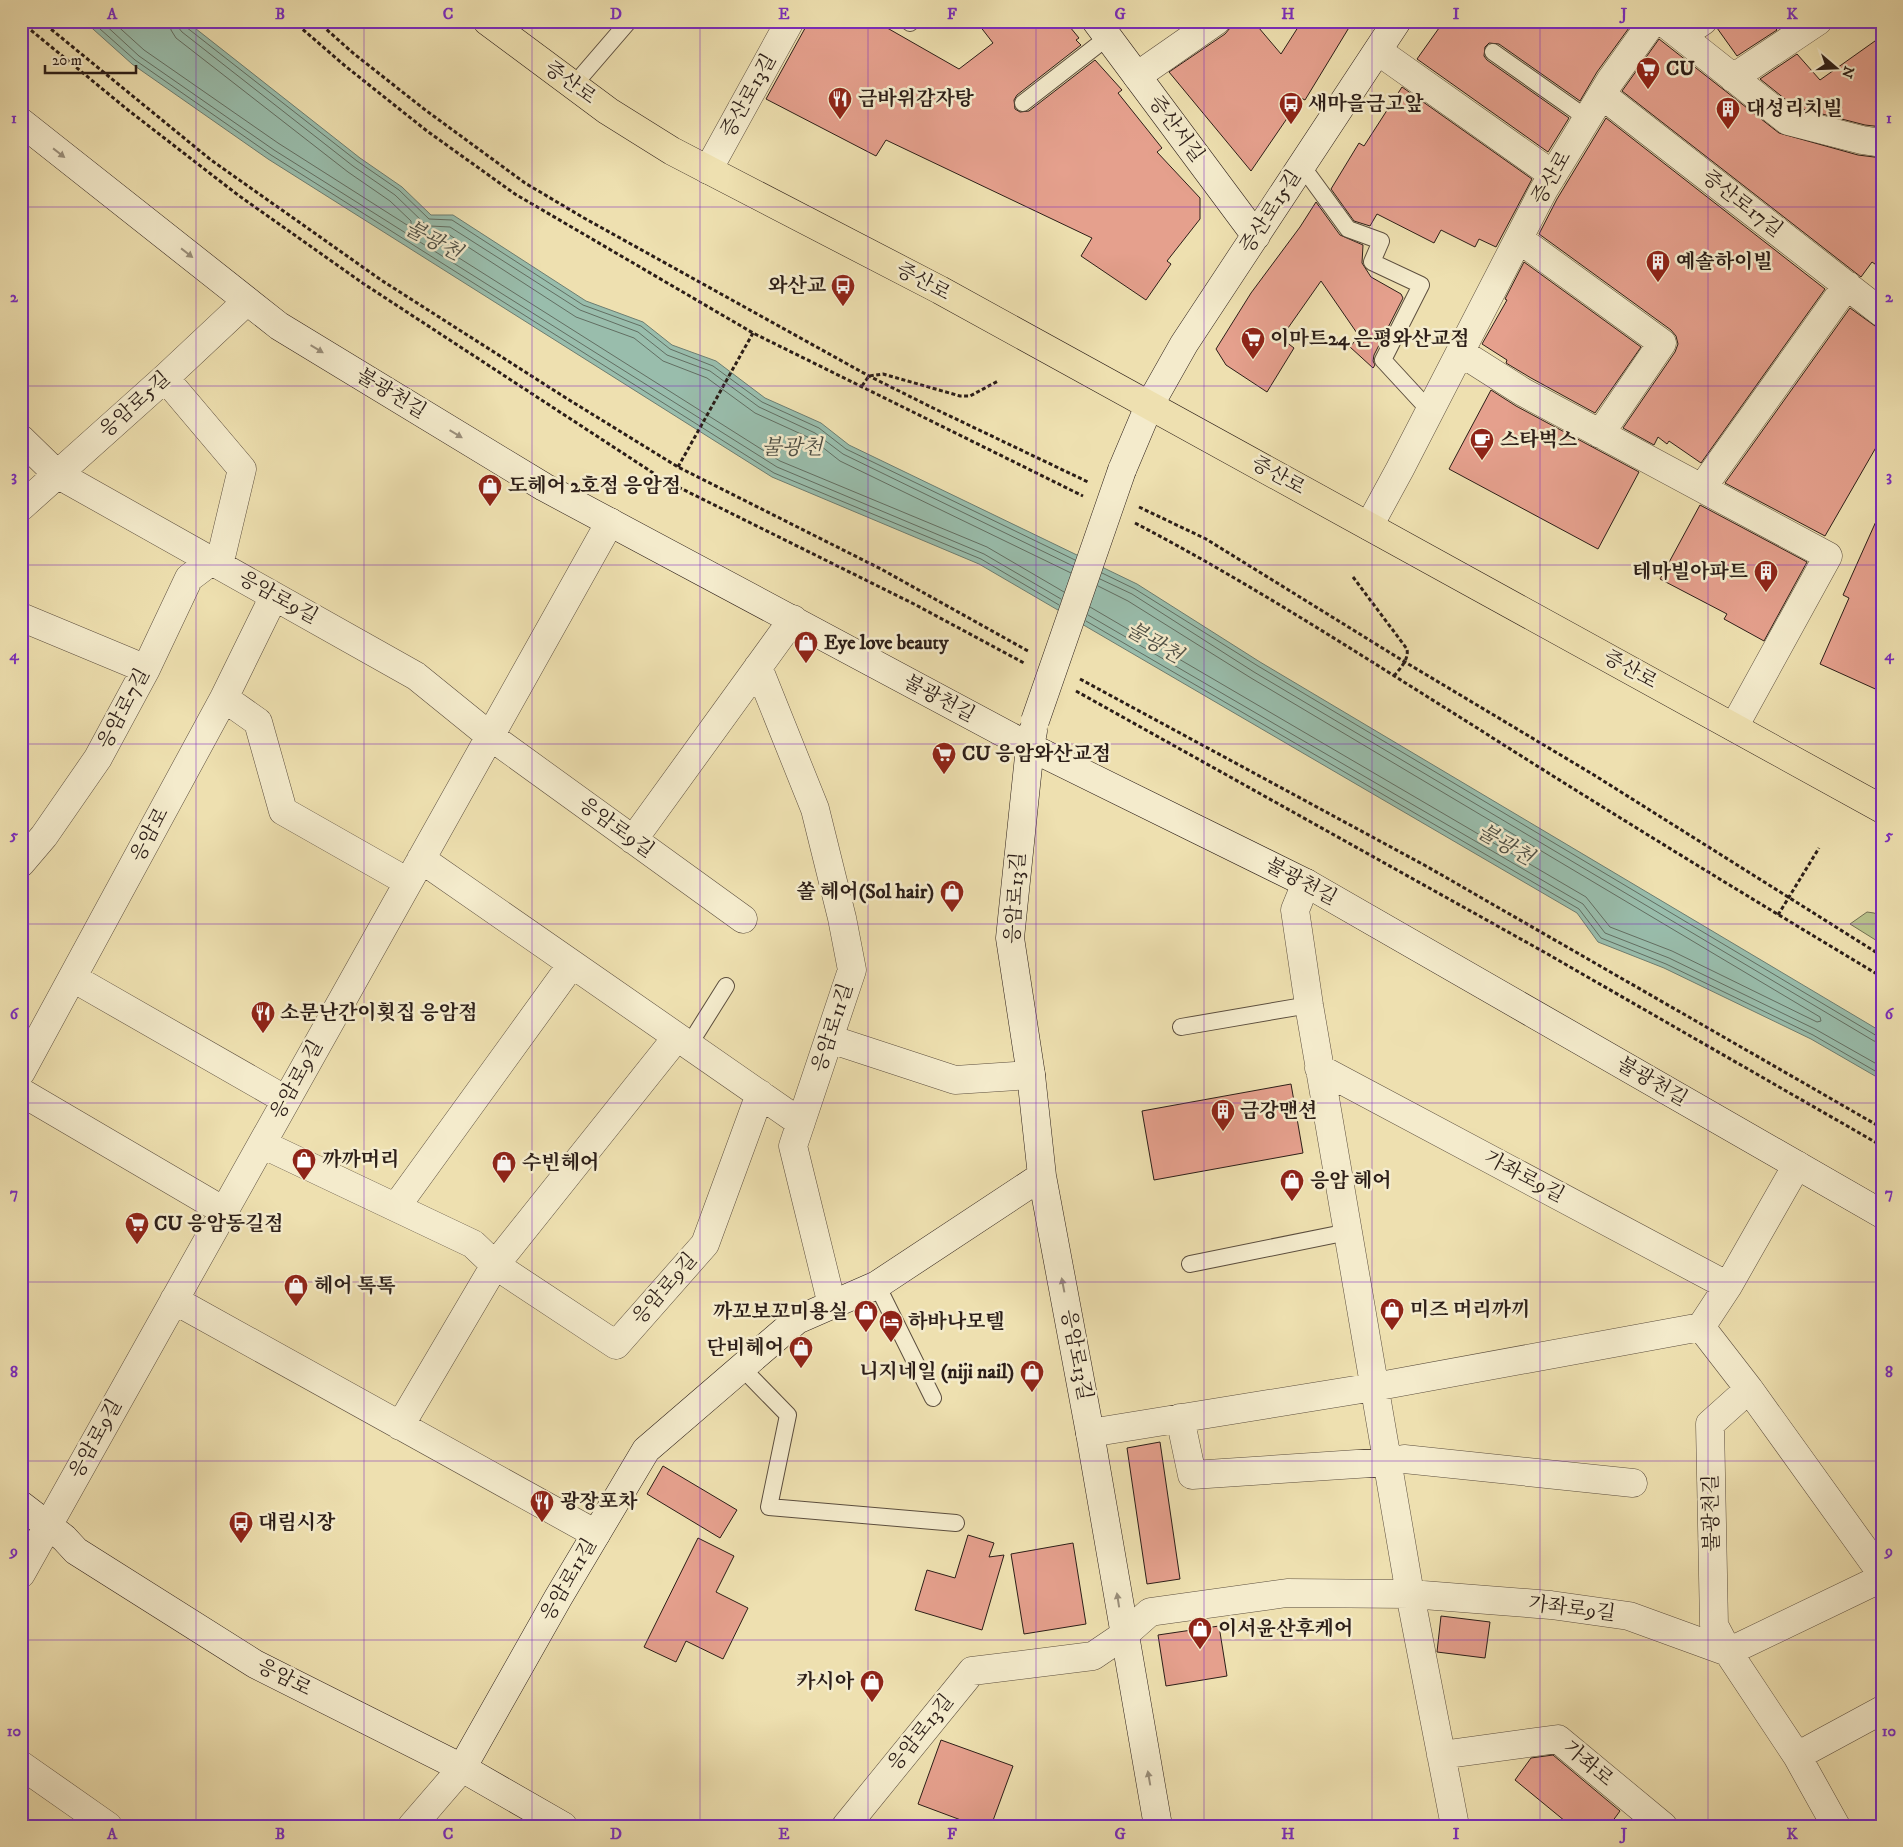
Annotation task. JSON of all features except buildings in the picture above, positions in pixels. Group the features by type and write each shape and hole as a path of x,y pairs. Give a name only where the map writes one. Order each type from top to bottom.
{"main road":[{"name":"증산로","path":"487,21 573,86 639,132 708,170 940,290 1882,809"}],"street":[{"name":"증산로13길","path":"708,170 790,21"},
{"path":"1137,76 1216,21"},
{"name":"증산로15길","path":"1122,470 1149,406 1184,344 1397,21"},
{"name":"증산로","path":"1369,526 1553,175 1602,95 1653,21"},
{"path":"1733,78 1818,21"},
{"path":"1682,26 1733,78 1788,121 1862,140 1882,143"},
{"name":"증산서길","path":"1102,29 1256,236"},
{"path":"1378,51 1553,175"},
{"name":"증산로17길","path":"1602,95 1882,313"},
{"name":"불광천길","path":"21,122 246,301 288,332 544,487 793,619 1030,748 1306,883 1882,1214"},
{"path":"1519,239 1662,343 1600,434"},
{"path":"1702,488 1847,285"},
{"name":"응암로5길","path":"21,506 165,378 246,301"},
{"path":"1460,352 1524,392 1828,556 1734,727"},
{"path":"165,378 242,469 222,553 212,561"},
{"name":"응암로9길","path":"21,438 57,474 416,676 490,736 743,919"},
{"name":"응암로13길","path":"1122,470 1036,721 1030,748 1010,938 1031,1075 1042,1176 1090,1432 1158,1826"},
{"name":"응암로9길","path":"21,1574 610,522"},
{"name":"응암로7길","path":"24,855 44,836 98,758 146,669 189,578 212,561"},
{"name":"응암로","path":"21,1072 224,698 274,596"},
{"path":"21,617 146,669"},
{"path":"633,840 793,619"},
{"name":"응암로11길","path":"758,667 814,809 842,918 852,970 793,1146 832,1305"},
{"path":"224,698 258,722 283,811 415,870 572,964 801,1123"},
{"path":"1306,883 1295,910 1309,1005 1410,1594 1455,1826"},
{"path":"396,1207 572,964"},
{"path":"73,978 286,1100"},
{"path":"830,1039 956,1080 1031,1075"},
{"path":"400,1426 495,1265 683,1041"},
{"name":"가좌로9길","path":"1319,1068 1728,1286"},
{"path":"21,1092 224,1211"},
{"name":"응암로9길","path":"262,1144 473,1244 495,1265 616,1345 705,1244 760,1094"},
{"path":"1090,1432 1374,1387 1701,1327 1728,1286 1797,1166"},
{"name":"응암로11길","path":"412,1826 462,1768 646,1450 797,1320 878,1285 1042,1176"},
{"path":"174,1300 596,1534"},
{"path":"1701,1327 1749,1389 1882,1574"},
{"name":"불광천길","path":"1749,1389 1710,1424 1714,1625 1728,1652 1796,1756"},
{"path":"1180,1418 1192,1475 1387,1462 1404,1459 1633,1483"},
{"name":"응암로","path":"21,1505 64,1538 76,1551 255,1664 462,1768 563,1826"},
{"path":"1728,1652 1882,1578"},
{"name":"가좌로9길","path":"1124,1635 1150,1612 1287,1593 1410,1594 1551,1605 1629,1616 1728,1652"},
{"name":"응암로13길","path":"846,1826 972,1671 1092,1656 1124,1635"},
{"path":"1836,1826 1796,1756 1882,1710"},
{"name":"가좌로","path":"1441,1755 1558,1738 1663,1826"},
{"path":"21,1765 108,1826"}],"lane":[{"path":"573,86 629,21"},
{"path":"1023,102 1102,29"},
{"path":"1492,52 1588,119"},
{"path":"1302,166 1348,230 1381,241 1372,262 1421,286 1383,360 1430,411"},
{"path":"683,1041 726,986"},
{"path":"1181,1027 1309,1005"},
{"path":"1190,1264 1348,1232"},
{"path":"878,1285 933,1398"},
{"path":"742,1368 788,1415 769,1507 956,1523"}],"path":[{"path":"41,21 211,160 380,280 566,398 678,466 881,569 1035,654"},
{"path":"317,21 353,53 424,109 526,183 609,232 869,376 1089,483"},
{"path":"21,22 128,110 238,195 364,284 664,480 905,599 1027,665"},
{"path":"678,466 753,333"},
{"path":"862,386 869,376 883,374 960,396 970,396 998,381"},
{"path":"1134,504 1206,540 1405,662 1594,774 1882,956"},
{"path":"1353,577 1407,649 1408,654 1405,662 1394,676"},
{"path":"1076,677 1434,871 1882,1128"},
{"path":"1071,688 1544,952 1882,1146"},
{"path":"1778,915 1819,848"}],"green space":[{"path":"1867,912 1882,917 1882,944 1850,924"}],"water":[{"name":"불광천","path":"84,21 186,21 360,158 402,187 431,215 453,215 586,301 643,322 672,345 716,361 765,398 821,423 849,445 1137,584 1260,662 1882,1032 1882,1080 1811,1039 1664,968 1598,942 1577,913 979,564 772,477 268,159 132,64"}],"place":[{"name":"CU","path":"1648,90"},
{"name":"금바위감자탕","path":"840,120"},
{"name":"새마을금고앞","path":"1291,125"},
{"name":"대성리치빌","path":"1728,130"},
{"name":"예솔하이빌","path":"1658,283"},
{"name":"와산교","path":"843,307"},
{"name":"이마트24 은평와산교점","path":"1253,360"},
{"name":"스타벅스","path":"1482,461"},
{"name":"도헤어 2호점 응암점","path":"490,507"},
{"name":"테마빌아파트","path":"1766,593"},
{"name":"Eye love beauty","path":"806,664"},
{"name":"CU 응암와산교점","path":"944,775"},
{"name":"쏠 헤어(Sol hair)","path":"952,913"},
{"name":"소문난간이횟집 응암점","path":"263,1034"},
{"name":"금강맨션","path":"1223,1132"},
{"name":"까까머리","path":"304,1181"},
{"name":"수빈헤어","path":"504,1184"},
{"name":"응암 헤어","path":"1292,1202"},
{"name":"CU 응암동길점","path":"137,1245"},
{"name":"헤어 톡톡","path":"296,1307"},
{"name":"미즈 머리까끼","path":"1392,1331"},
{"name":"까꼬보꼬미용실","path":"866,1333"},
{"name":"하바나모텔","path":"891,1343"},
{"name":"단비헤어","path":"801,1369"},
{"name":"니지네일 (niji nail)","path":"1032,1393"},
{"name":"광장포차","path":"542,1523"},
{"name":"대림시장","path":"241,1544"},
{"name":"이서윤산후케어","path":"1200,1650"},
{"name":"카시아","path":"872,1703"}]}
